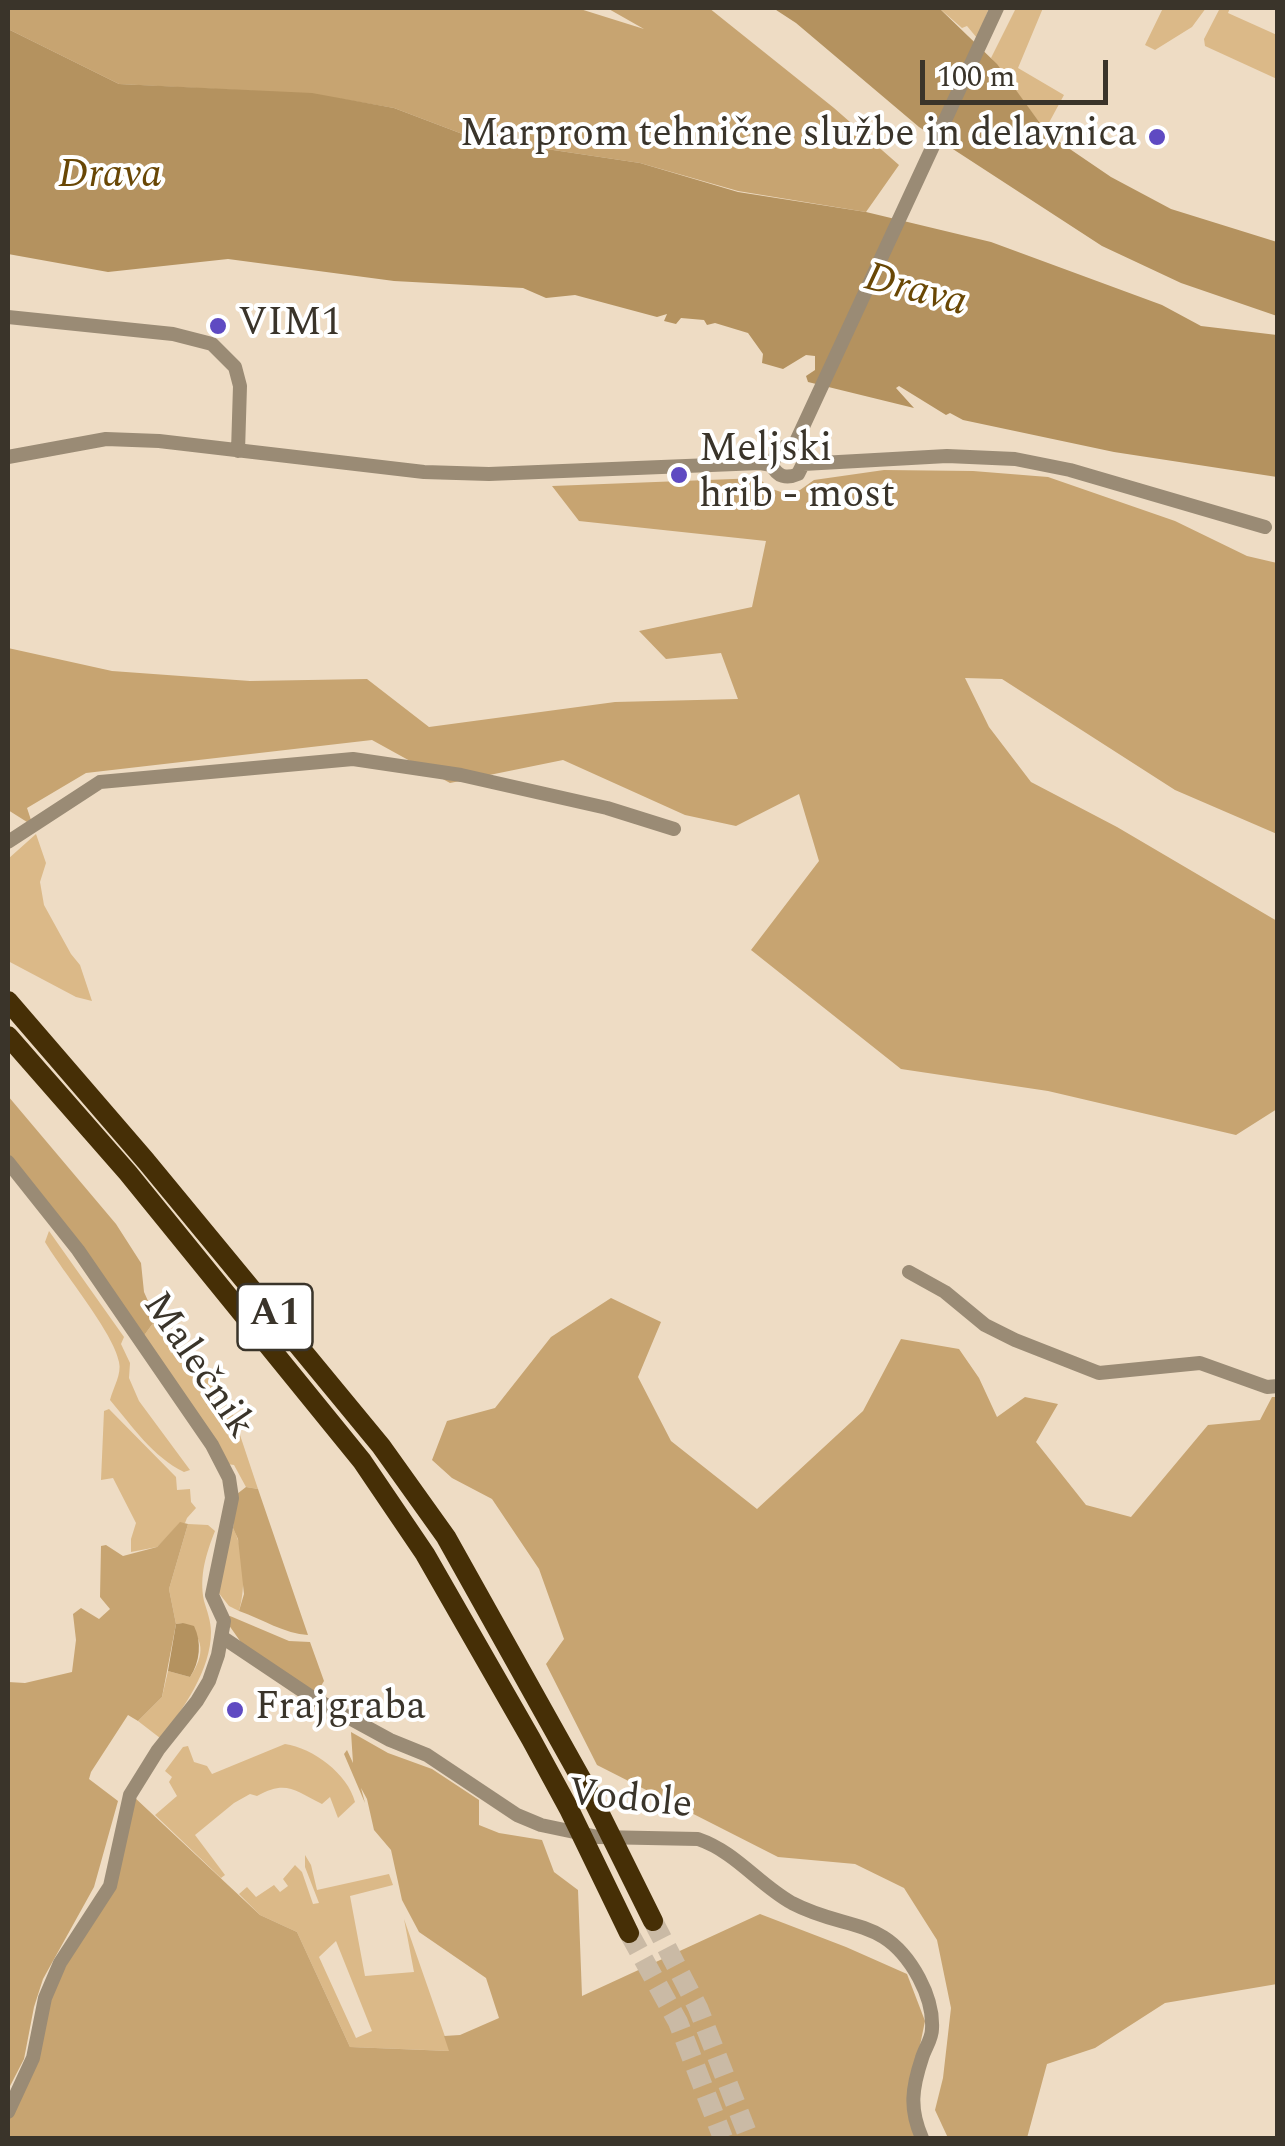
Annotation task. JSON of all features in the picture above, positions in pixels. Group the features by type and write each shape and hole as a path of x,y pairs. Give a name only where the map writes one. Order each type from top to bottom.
{"highway":[{"name":"A1","path":"8,1001 146,1160 381,1446 446,1537 653,1921"},
{"name":"A1","path":"8,1036 128,1173 362,1461 426,1554 560,1791 629,1932"}],"street":[{"path":"794,446 996,9"},
{"path":"8,317 173,334 212,344 234,366 240,386 238,451"},
{"path":"8,457 106,440 159,441 356,466 440,472 489,474 760,463 772,465 778,474 787,477 798,474 803,464 804,458 794,446"},
{"path":"772,465 778,449 794,446"},
{"path":"803,464 948,456 1014,459 1070,470 1266,527"},
{"path":"8,842 100,782 352,759 461,775 608,808 674,829"},
{"name":"Malečnik","path":"8,1162 78,1250 222,1462 232,1498 212,1595 224,1621 222,1637"},
{"path":"909,1272 1014,1340 1099,1373 1200,1363 1267,1386 1278,1386"},
{"path":"8,2112 33,2058 45,1998 60,1964 110,1886 130,1795 209,1681 222,1637"},
{"name":"Vodole","path":"222,1637 313,1698 390,1740 427,1755 516,1815 541,1826 598,1837 698,1839 748,1866 790,1902 884,1936 905,1953 932,2012 932,2034 913,2086 912,2114 922,2138"}],"shaded area":[{"path":"8,8 577,8 644,29 607,8 709,8 899,165 866,212 738,191 640,163 473,138 394,108 312,94 119,84 8,29"},
{"path":"939,8 989,8 977,38 967,26 962,28"},
{"path":"1016,8 1043,8 1018,68 1064,95 1045,130 991,58"},
{"path":"1163,8 1206,8 1192,27 1155,50 1145,45"},
{"path":"1220,8 1230,8 1228,13 1277,35 1277,79 1205,46 1204,39"},
{"path":"884,470 1048,477 1175,521 1247,556 1277,563 1277,834 1175,790 1002,679 965,678 989,727 1031,782 1117,827 1277,921 1277,1109 1236,1135 1048,1091 901,1069 751,950 819,861 799,794 736,826 685,815 563,760 450,783 372,740 86,773 27,808 31,820 27,822 8,810 8,648 112,671 250,681 367,679 429,727 615,702 738,699 721,653 666,659 639,631 752,607 766,541 579,521 552,486 759,478 769,488 787,494 814,480"},
{"path":"36,834 46,863 40,882 44,905 80,965 92,1001 76,997 8,961 8,859"},
{"path":"8,1096 116,1224 141,1263 144,1292 156,1319 143,1337 8,1160"},
{"path":"49,1231 124,1337 121,1344 139,1401 190,1470 184,1472 162,1458 110,1400 119,1371 115,1350 45,1242"},
{"path":"611,1298 661,1322 638,1377 671,1441 757,1509 863,1411 901,1339 959,1349 979,1378 997,1417 1025,1397 1058,1404 1036,1442 1086,1505 1131,1517 1208,1425 1260,1420 1272,1397 1277,1397 1277,1984 1165,2003 1095,2048 1047,2064 1027,2138 948,2138 935,2110 951,2008 937,1940 904,1888 855,1864 778,1857 597,1765 546,1664 564,1639 539,1569 492,1499 452,1478 432,1460 447,1421 495,1408 551,1337"},
{"path":"156,1319 173,1342 167,1344 171,1353 181,1351 224,1387 258,1489 246,1487 234,1465 227,1464 143,1337"},
{"path":"109,1409 176,1477 177,1490 190,1489 196,1508 157,1547 131,1552 136,1523 113,1478 101,1480 104,1411"},
{"path":"246,1487 258,1489 308,1635 239,1611 244,1594 238,1539 233,1528 237,1494"},
{"path":"180,1522 188,1524 169,1589 176,1624 162,1697 138,1721 128,1715 91,1772 89,1779 118,1801 94,1887 43,1979 24,2059 8,2090 8,1682 25,1683 72,1672 76,1640 73,1614 81,1608 99,1619 110,1609 100,1597 101,1546 123,1556 157,1547"},
{"path":"188,1524 208,1525 215,1531 202,1583 211,1628 210,1646 194,1689 160,1738 138,1721 162,1697 168,1671 190,1677 200,1654 195,1634 183,1623 176,1624 169,1589"},
{"path":"233,1528 243,1569 239,1611 229,1606 218,1592 221,1554"},
{"path":"225,1617 289,1641 310,1642 324,1681 316,1694 245,1648 226,1621"},
{"path":"351,1732 388,1753 432,1769 479,1800 479,1825 499,1833 542,1840 554,1872 578,1890 582,1996 760,1914 907,1974 925,2021 917,2060 914,2119 923,2138 8,2138 8,2122 27,2082 52,1992 102,1898 133,1796 260,1915 297,1932 350,2047 449,2051 444,2036 460,2035 499,2018 486,1978 419,1932 402,1900 391,1850 374,1830 367,1799 361,1788 365,1803 344,1754 347,1750 353,1763"},
{"path":"285,1744 328,1764 345,1782 355,1802 338,1818 330,1797 322,1804 290,1789 250,1794 234,1803 195,1835 225,1875 221,1878 155,1815 177,1796 169,1782 172,1777 165,1771 183,1747 188,1746 194,1762 207,1766 212,1774"},
{"path":"305,1855 317,1890 389,1874 393,1885 350,1896 365,1976 414,1972 404,1919 450,2051 350,2047 297,1932 260,1915 239,1894 247,1887 256,1897 274,1885 280,1892 288,1886 283,1879 295,1865 302,1872 313,1904 319,1903 305,1867","holes":["336,1941 372,2031 356,2038 319,1957"]}],"water":[{"path":"773,8 939,8 997,64 1045,130 1061,143 1111,177 1171,209 1277,242 1277,316 1181,283 1102,246 919,127"},
{"name":"Drava","path":"8,29 119,84 312,93 394,108 473,138 640,163 738,192 866,212 991,242 1162,305 1201,326 1277,335 1277,477 1114,452 963,420 950,413 946,415 899,386 896,388 914,408 808,382 806,376 815,370 815,356 806,355 783,369 762,363 763,354 748,333 715,323 707,325 704,320 681,318 676,324 664,321 667,314 657,317 575,295 546,298 523,288 394,281 228,259 108,272 8,254"},
{"path":"176,1624 194,1626 199,1645 190,1677 168,1671"}],"tunnel":[{"path":"653,1921 698,2008 749,2138"},
{"path":"629,1933 678,2022 723,2138"}],"place":[{"name":"Marprom tehnične službe in delavnica","path":"1157,137"},
{"name":"VIM1","path":"218,326"},
{"name":"Meljski hrib - most","path":"679,475"},
{"name":"Frajgraba","path":"235,1710"}]}
